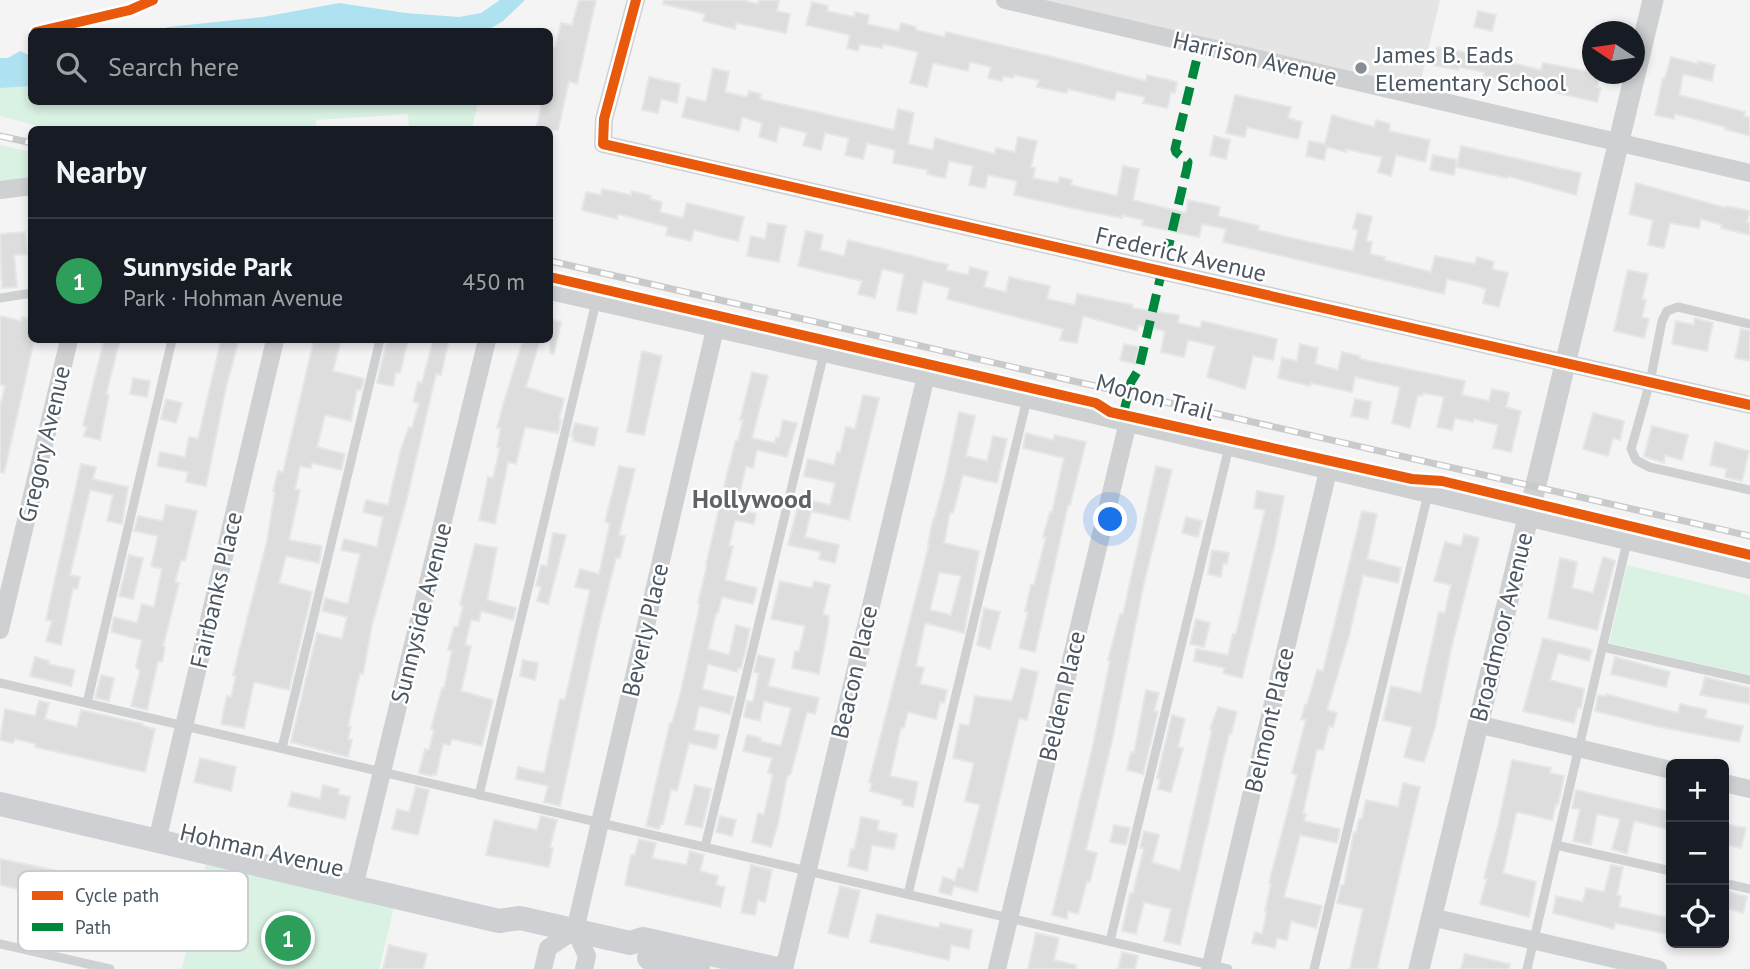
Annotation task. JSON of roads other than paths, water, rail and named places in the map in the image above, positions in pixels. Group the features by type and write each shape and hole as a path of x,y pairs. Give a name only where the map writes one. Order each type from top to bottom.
{"main road":[{"name":"Hohman Avenue","path":"0,789 158,834"},
{"name":"Hohman Avenue","path":"0,804 158,834 356,879 499,921 520,918 630,943 643,939 777,969"},
{"name":"Hohman Avenue","path":"630,943 639,956 698,969"}],"street":[{"name":"Frederick Avenue","path":"636,0 604,119 603,144 1750,405"},
{"name":"Harrison Avenue","path":"1005,0 1750,173"},
{"name":"Broadmoor Avenue","path":"1419,969 1653,0"},
{"path":"0,191 28,187"},
{"path":"553,292 1128,422 1750,570"},
{"name":"Beverly Place","path":"575,930 716,329"},
{"name":"Gregory Avenue","path":"0,629 68,343"},
{"name":"Fairbanks Place","path":"158,834 274,343"},
{"name":"Sunnyside Avenue","path":"356,879 486,343"},
{"name":"Beacon Place","path":"783,969 926,376"},
{"name":"Belden Place","path":"997,969 1128,422"},
{"name":"Belmont Place","path":"1216,968 1328,471"},
{"path":"1478,724 1666,769"},
{"path":"1729,784 1750,789"},
{"path":"1432,917 1658,969"},
{"path":"543,969 548,948 575,930 587,956 584,969"}],"lane":[{"path":"0,298 28,294"},
{"path":"479,795 596,302"},
{"path":"1750,324 1678,307 1667,311 1662,321 1650,382 1631,449 1636,460 1649,467 1750,490"},
{"path":"87,703 171,343"},
{"path":"282,748 379,343"},
{"path":"705,848 824,354"},
{"path":"908,894 1027,399"},
{"path":"1110,941 1229,447"},
{"path":"1314,969 1428,494"},
{"path":"1527,969 1627,542"},
{"path":"1603,647 1750,680"},
{"path":"0,683 1216,968"},
{"path":"1556,845 1666,870"},
{"path":"1729,884 1750,889"},
{"path":"0,944 18,948"},
{"path":"31,951 110,969"}],"water":[{"path":"500,0 525,0 503,21 491,28 166,28 263,17 339,3 406,13 459,17 481,13"},
{"path":"20,51 28,55 28,86 0,88 0,58 8,58"}],"railway":[{"path":"0,136 28,142"},
{"path":"553,262 1750,536"}],"place":[{"name":"James B. Eads Elementary School","path":"1361,68"},
{"name":"Sunnyside Park","path":"288,938"}],"district":[{"name":"Hollywood","path":"752,498"}]}
